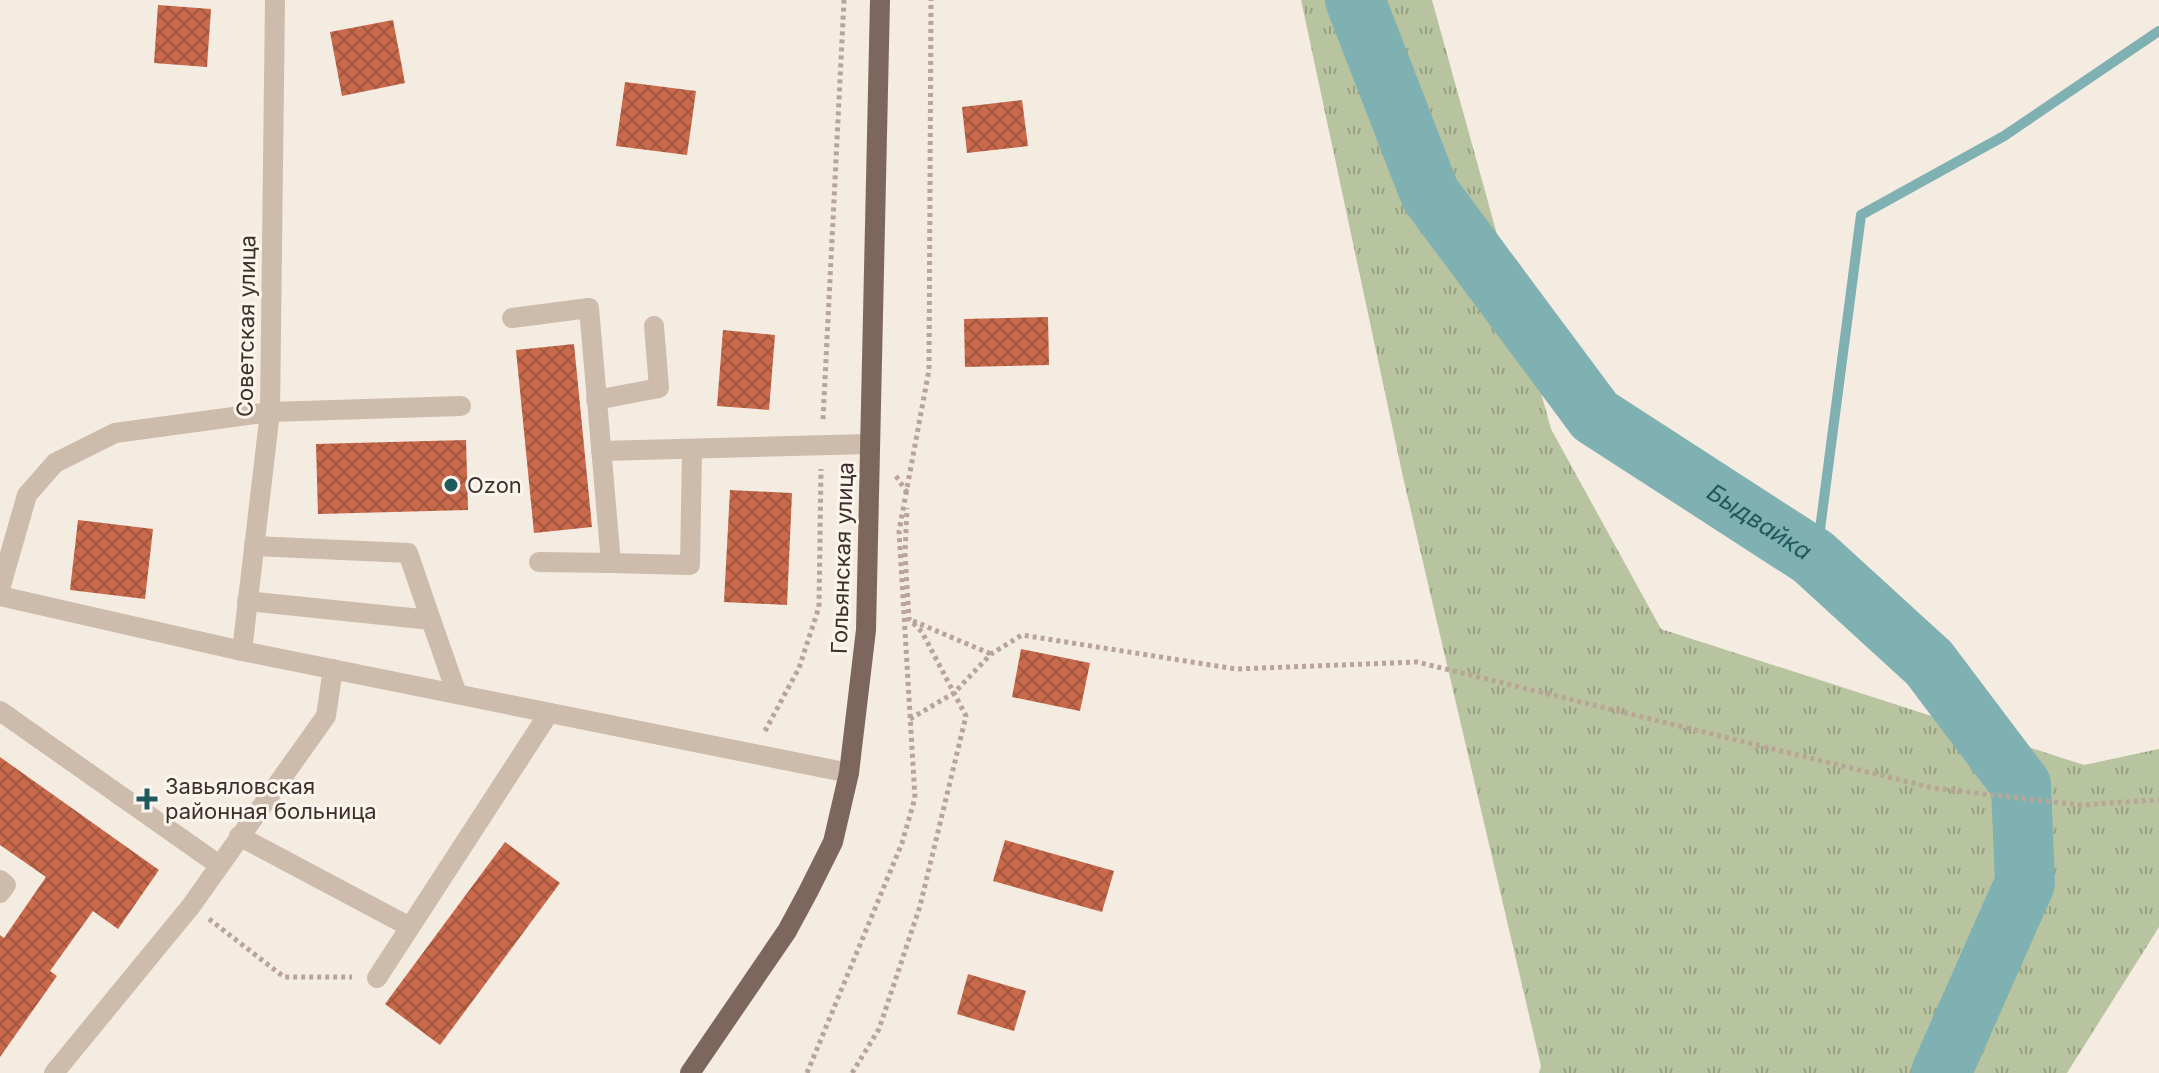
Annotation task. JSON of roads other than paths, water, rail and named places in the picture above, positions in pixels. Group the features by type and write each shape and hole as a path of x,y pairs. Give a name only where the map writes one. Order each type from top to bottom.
{"main road":[{"name":"Гольянская улица","path":"690,1073 787,931 808,892 833,842 849,773 866,630 880,0"}],"street":[{"name":"Советская улица","path":"242,651 270,412 275,0"},
{"path":"512,318 589,308 611,563"},
{"path":"596,400 659,388 654,326"},
{"path":"0,589 27,495 55,463 115,433 270,412 461,406"},
{"path":"601,451 870,444"},
{"path":"539,562 690,565 692,451"},
{"path":"254,546 408,553 457,694"},
{"path":"0,596 242,651 849,773"},
{"path":"247,601 431,620"},
{"path":"54,1073 191,906 326,716 333,669"},
{"path":"0,711 219,865"},
{"path":"377,978 549,713"},
{"path":"239,836 410,927"},
{"path":"0,880 6,885 0,893"}],"waterway":[{"name":"Быдвайка","path":"1355,0 1430,194 1595,416 1813,557 1929,663 2021,785 2025,883 1941,1073"},
{"path":"1816,560 1861,215 2004,136 2159,31"}],"place":[{"name":"Ozon","path":"451,485"},
{"name":"Завьяловская районная больница","path":"147,799"}]}
